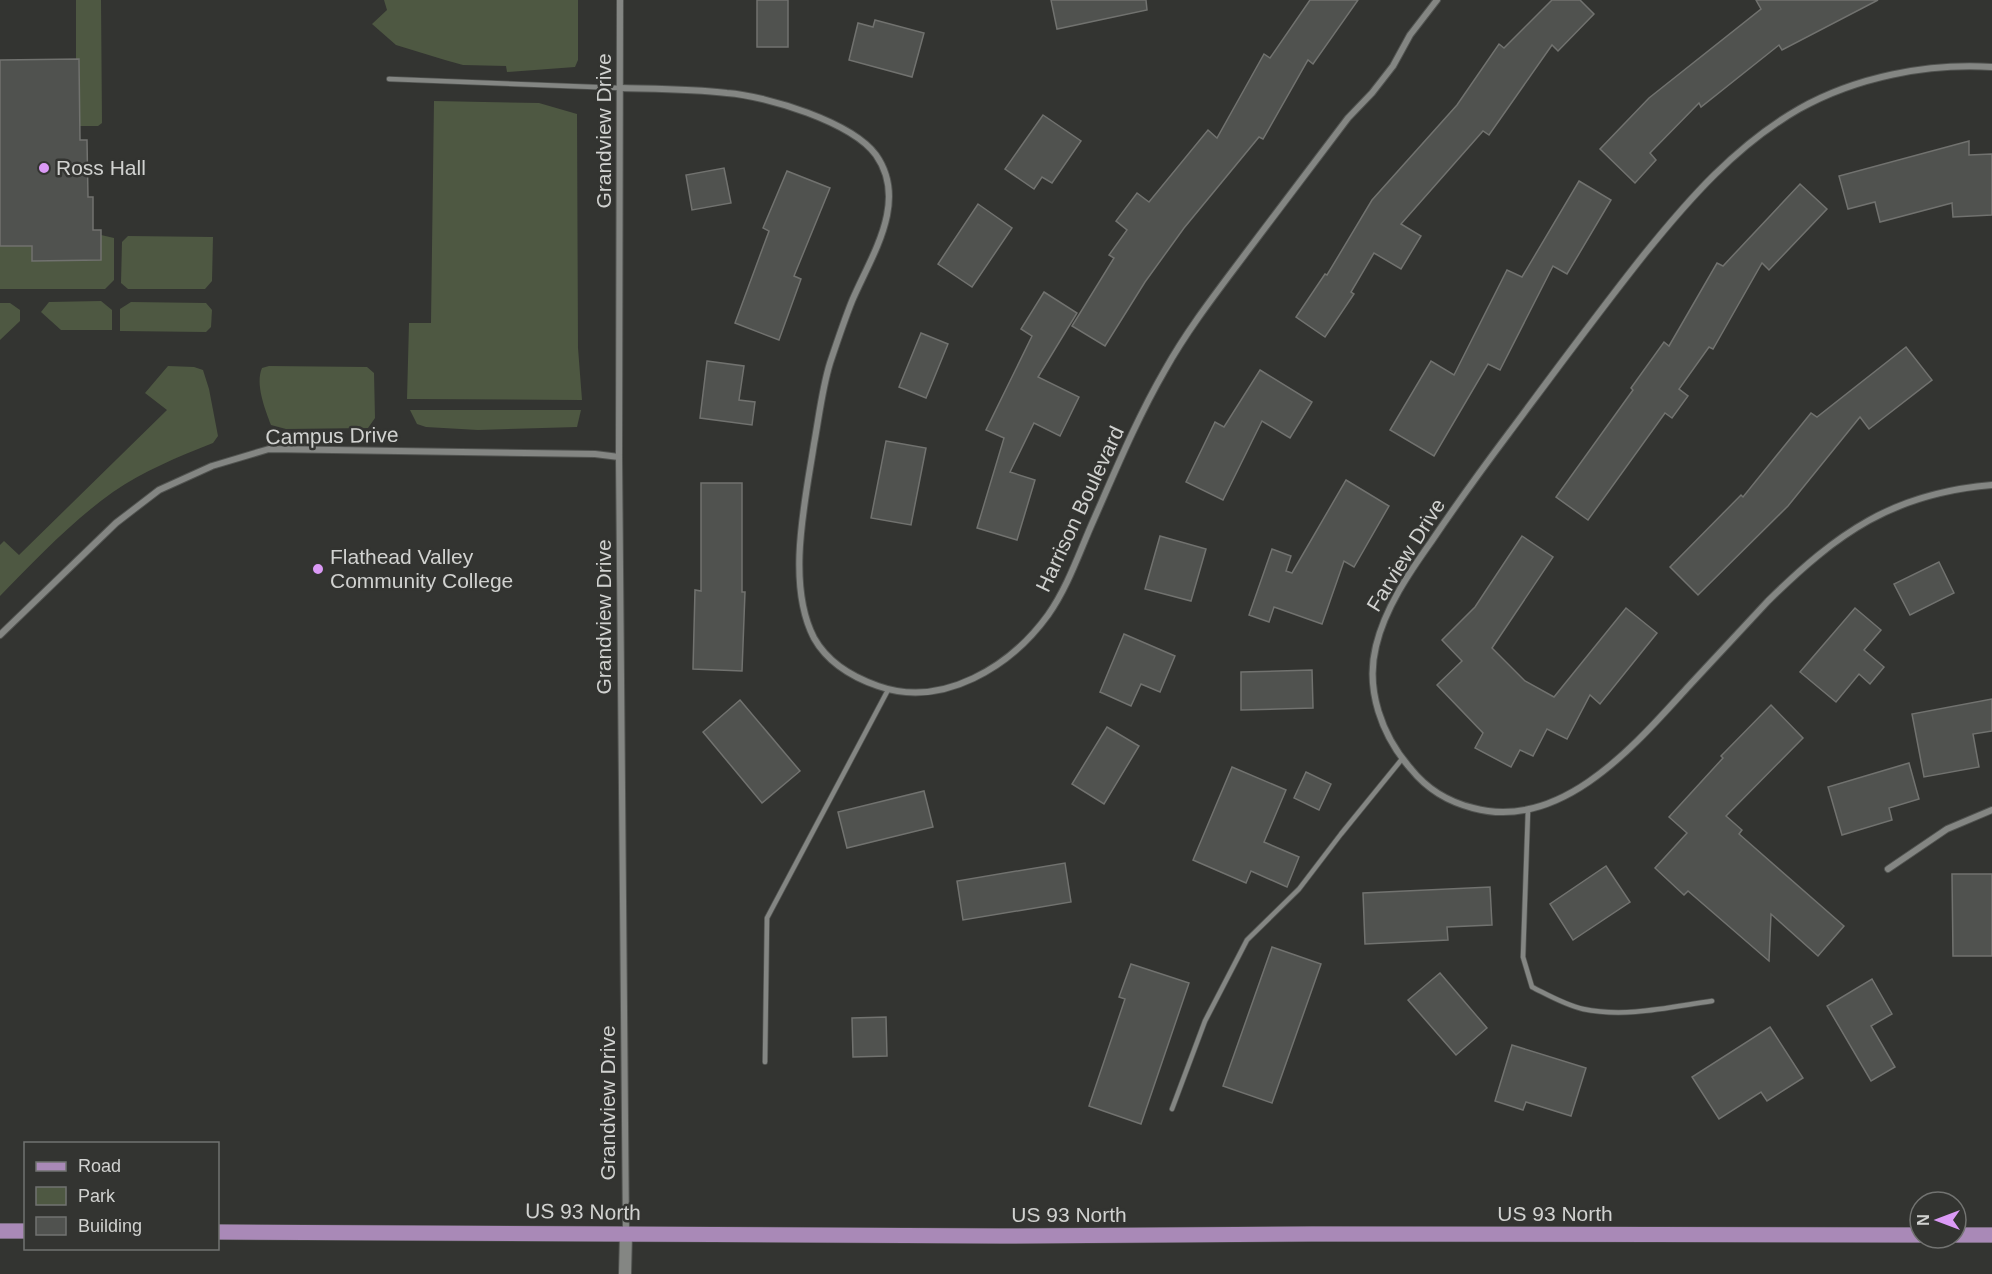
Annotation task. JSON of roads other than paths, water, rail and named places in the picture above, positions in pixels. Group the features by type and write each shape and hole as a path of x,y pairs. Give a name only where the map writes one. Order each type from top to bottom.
{"main road":[{"path":"0,1231 24,1231"},
{"name":"US 93 North","path":"219,1232 1000,1236 1908,1235"},
{"path":"1968,1235 1992,1235"}],"street":[{"name":"Grandview Drive","path":"620,0 620,457 626,1234"},
{"name":"Harrison Boulevard","path":"620,88 731,93 784,105 834,123 856,136 874,153 886,173 890,196 886,221 877,247 851,304 830,365 822,397 806,491 800,553 800,584 804,613 816,641 835,664 860,680 888,690 919,692 950,687 980,676 1007,659 1030,637 1051,611 1067,582 1134,430 1166,369 1203,311 1348,118 1393,66 1410,35 1437,0"},
{"name":"Farview Drive","path":"1992,67 1948,67 1896,74 1846,88 1800,109 1749,144 1717,172 1676,216 1617,288 1465,491 1407,577 1383,623 1375,648 1372,672 1374,696 1380,718 1389,739 1402,759 1417,777 1438,793 1458,804 1482,810 1507,812 1528,810 1559,798 1585,784 1634,745 1768,601 1790,579 1838,540 1863,523 1916,498 1944,491 1992,485"},
{"name":"Campus Drive","path":"0,635 116,523 159,490 222,463 269,449 584,454 620,457"},
{"path":"1888,869 1947,829 1992,810"},
{"path":"625,1274 626,1234"}],"lane":[{"path":"389,79 620,88"},
{"path":"765,1062 767,918 888,690"},
{"path":"1172,1108 1205,1021 1247,940 1299,889 1402,759"},
{"path":"1528,810 1523,957 1532,987 1562,1002 1584,1009 1632,1013 1712,1001"}],"place":[{"name":"Ross Hall","path":"44,168"},
{"name":"Flathead Valley Community College","path":"318,569"}]}
